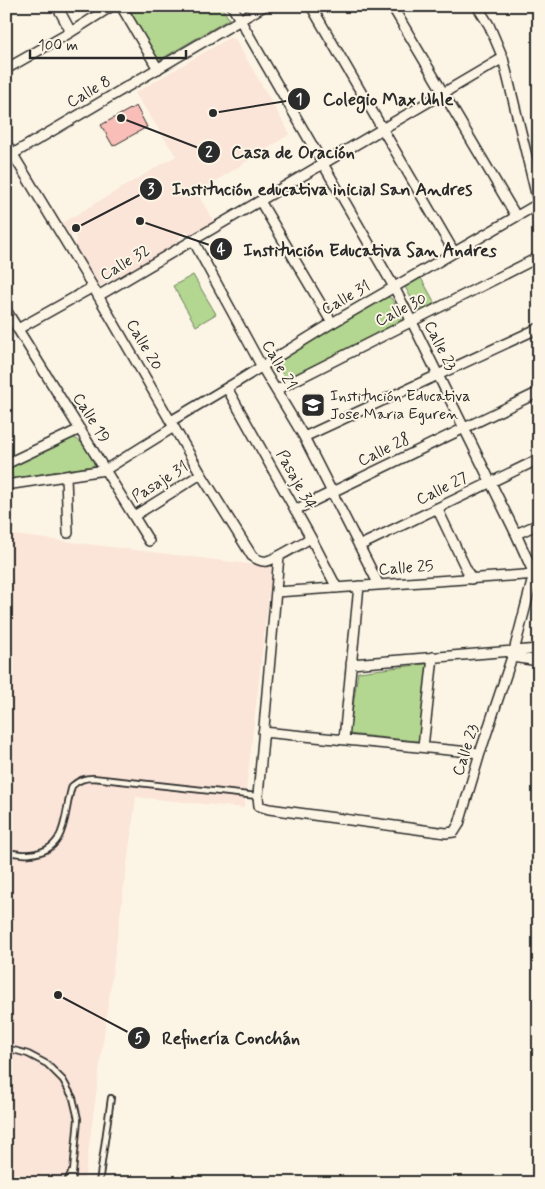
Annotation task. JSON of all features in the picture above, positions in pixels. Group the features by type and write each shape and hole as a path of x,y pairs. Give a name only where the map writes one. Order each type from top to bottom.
{"street":[{"path":"57,6 71,32"},
{"path":"121,6 158,69"},
{"name":"Calle 23","path":"232,6 394,287 536,574 513,654 459,824 454,832 446,834 270,809 260,806 258,796"},
{"name":"Calle 8","path":"10,156 264,6"},
{"path":"311,6 454,252"},
{"path":"392,6 516,216"},
{"path":"477,6 489,25 503,58 538,205"},
{"path":"6,69 71,32 106,8"},
{"name":"Calle 32","path":"98,296 503,58"},
{"name":"Calle 20","path":"6,143 10,156 93,287 172,424 252,556 258,560 267,561 279,556"},
{"path":"260,201 332,323"},
{"name":"Calle 31","path":"105,470 227,388 332,323 538,205"},
{"name":"Calle 21","path":"193,240 262,367 304,437 379,585"},
{"name":"Calle 30","path":"276,390 539,257"},
{"path":"18,330 93,287"},
{"name":"Calle 19","path":"7,312 149,541"},
{"path":"304,437 539,328"},
{"name":"Pasaje 34","path":"227,388 337,588"},
{"name":"Calle 28","path":"295,510 539,392"},
{"path":"6,464 80,428"},
{"name":"Calle 27","path":"359,546 539,459"},
{"path":"6,485 105,470"},
{"name":"Pasaje 31","path":"134,516 202,474"},
{"path":"66,476 68,533"},
{"path":"437,508 471,579"},
{"path":"6,519 7,528"},
{"path":"516,534 539,524"},
{"path":"258,796 279,556 311,538"},
{"name":"Calle 25","path":"276,592 536,574"},
{"path":"344,739 359,586"},
{"path":"351,664 433,657 513,654 539,649"},
{"path":"513,654 539,661"},
{"path":"423,747 433,657"},
{"path":"263,732 480,753"}],"lane":[{"path":"6,852 30,854 43,852 59,839 63,830 72,786 84,778 258,796"},
{"path":"6,1048 28,1054 47,1064 63,1080 72,1098 78,1120 72,1183"},
{"path":"99,1183 111,1098"},
{"path":"66,1183 73,1169"}],"shaded area":[{"path":"229,38 235,39 290,134 197,193 214,222 192,234 186,232 179,237 179,243 100,286 75,246 76,239 73,234 69,234 62,223 176,156 135,93"},
{"path":"6,534 272,567 244,808 136,797 84,1183 6,1183"}],"green space":[{"path":"130,6 221,6 229,19 158,61 127,8"},
{"path":"193,275 216,314 196,326 173,286"},
{"path":"421,278 435,303 419,312 405,287"},
{"path":"386,297 392,299 401,315 400,323 289,378 283,374 278,363 279,360"},
{"path":"71,437 78,440 84,446 94,462 94,466 15,478 12,476 11,466"},
{"path":"434,663 425,742 349,734 358,672"}],"building":[{"path":"136,106 147,127 113,146 101,125"}],"place":[{"name":"Colegio Max Uhle","path":"213,113"},
{"name":"Casa de Oración","path":"121,118"},
{"name":"Institución Educativa San Andres","path":"140,221"},
{"name":"Institución educativa inicial San Andres","path":"76,228"},
{"name":"Institución Educativa Jose Maria Eguren","path":"313,405"},
{"name":"Refinería Conchán","path":"58,995"}]}
